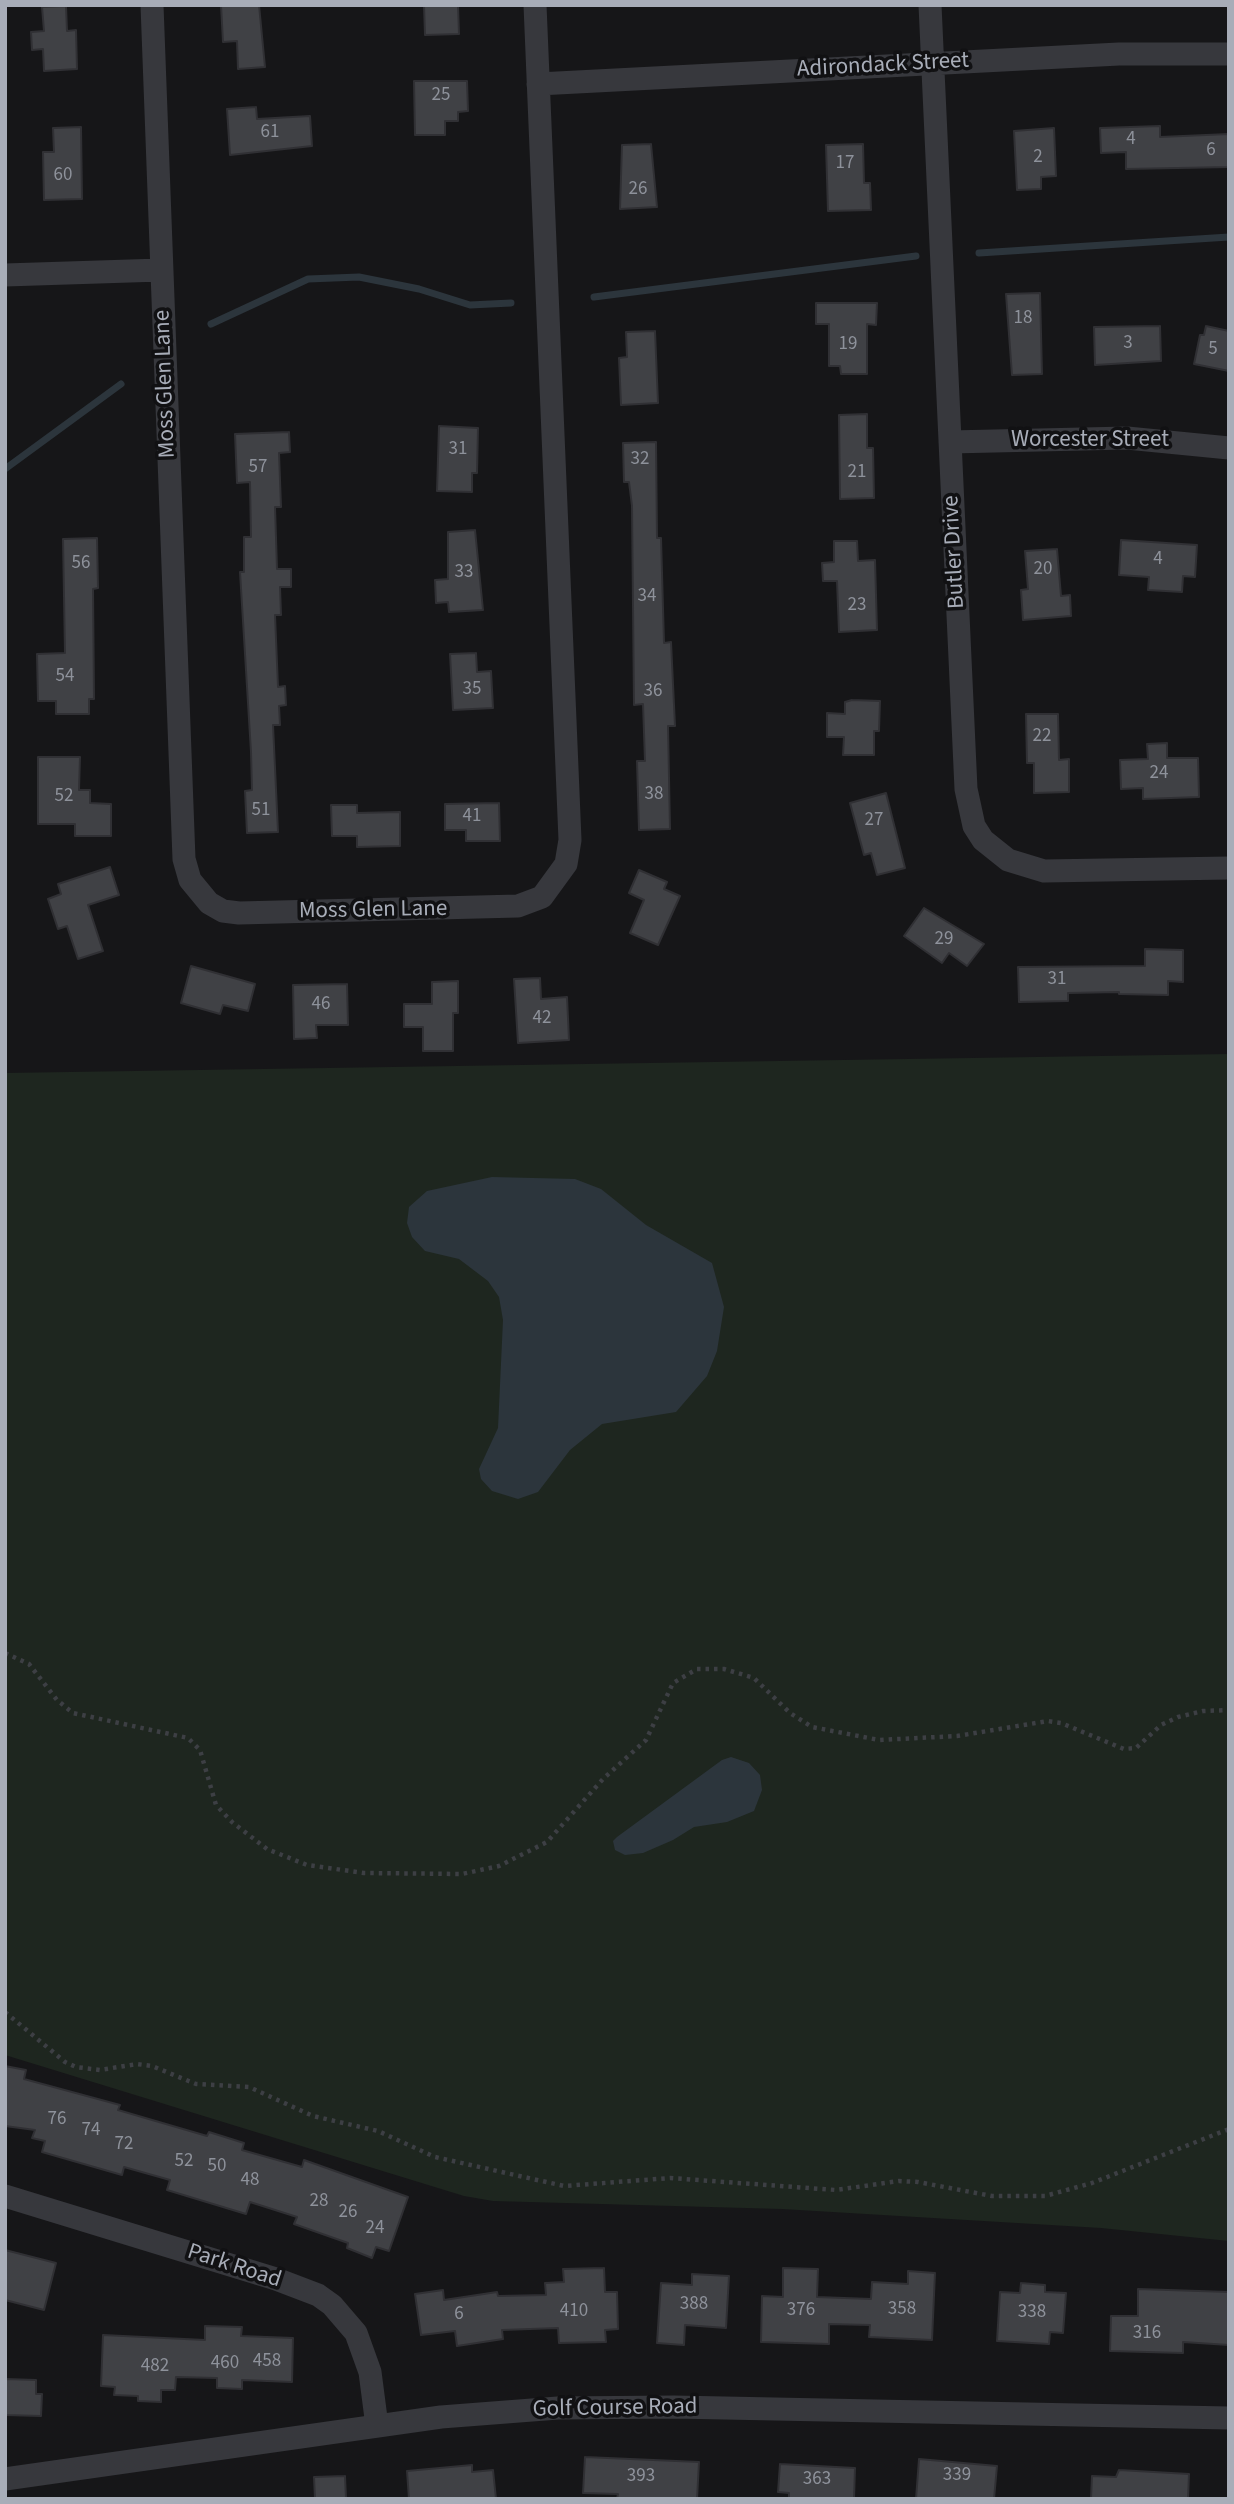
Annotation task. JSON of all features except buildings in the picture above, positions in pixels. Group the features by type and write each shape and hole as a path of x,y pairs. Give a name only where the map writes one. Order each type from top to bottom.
{"street":[{"name":"Moss Glen Lane","path":"152,5 183,839 190,880 209,903 223,911 239,914 499,908 532,902 542,897 560,876 566,864 570,840 535,5"},
{"name":"Butler Drive","path":"930,5 968,810 982,841 1008,860 1044,871 1229,868"},
{"name":"Adirondack Street","path":"538,84 1119,54 1229,54"},
{"path":"5,275 161,270"},
{"name":"Worcester Street","path":"950,442 1128,438 1229,448"},
{"name":"Park Road","path":"5,2196 276,2279 325,2300 345,2318 364,2352 377,2426"},
{"name":"Golf Course Road","path":"5,2479 377,2426 504,2411 628,2407 1229,2418"}],"path":[{"path":"5,1653 29,1664 57,1700 74,1713 188,1738 200,1750 213,1797 223,1814 267,1849 307,1866 364,1873 462,1874 499,1866 547,1842 560,1831 603,1779 646,1740 673,1683 697,1670 724,1670 754,1678 790,1713 812,1727 878,1740 957,1736 1048,1721 1061,1723 1125,1749 1136,1748 1161,1725 1178,1717 1229,1710"},
{"path":"5,2012 65,2062 76,2067 100,2070 137,2064 152,2066 197,2084 249,2087 313,2116 378,2131 435,2157 564,2186 670,2178 836,2190 908,2181 976,2195 1045,2196 1093,2183 1229,2129"}],"shaded area":[{"path":"1229,1054 1229,2241 1101,2228 782,2209 493,2201 464,2196 5,2055 5,1073"},
{"path":"492,1177 575,1179 601,1189 646,1225 712,1263 724,1307 717,1351 707,1376 676,1412 602,1424 570,1450 538,1492 518,1499 492,1491 481,1479 479,1469 498,1428 503,1320 499,1297 488,1281 459,1259 425,1251 412,1237 407,1223 409,1207 427,1191"},
{"path":"731,1757 749,1763 760,1775 762,1790 754,1811 727,1822 694,1827 643,1853 625,1855 615,1850 613,1841 617,1837 722,1760"}],"waterway":[{"path":"979,253 1229,237"},
{"path":"594,297 916,256"},
{"path":"211,324 308,279 359,277 419,289 470,305 511,303"},
{"path":"5,469 121,384"}]}
